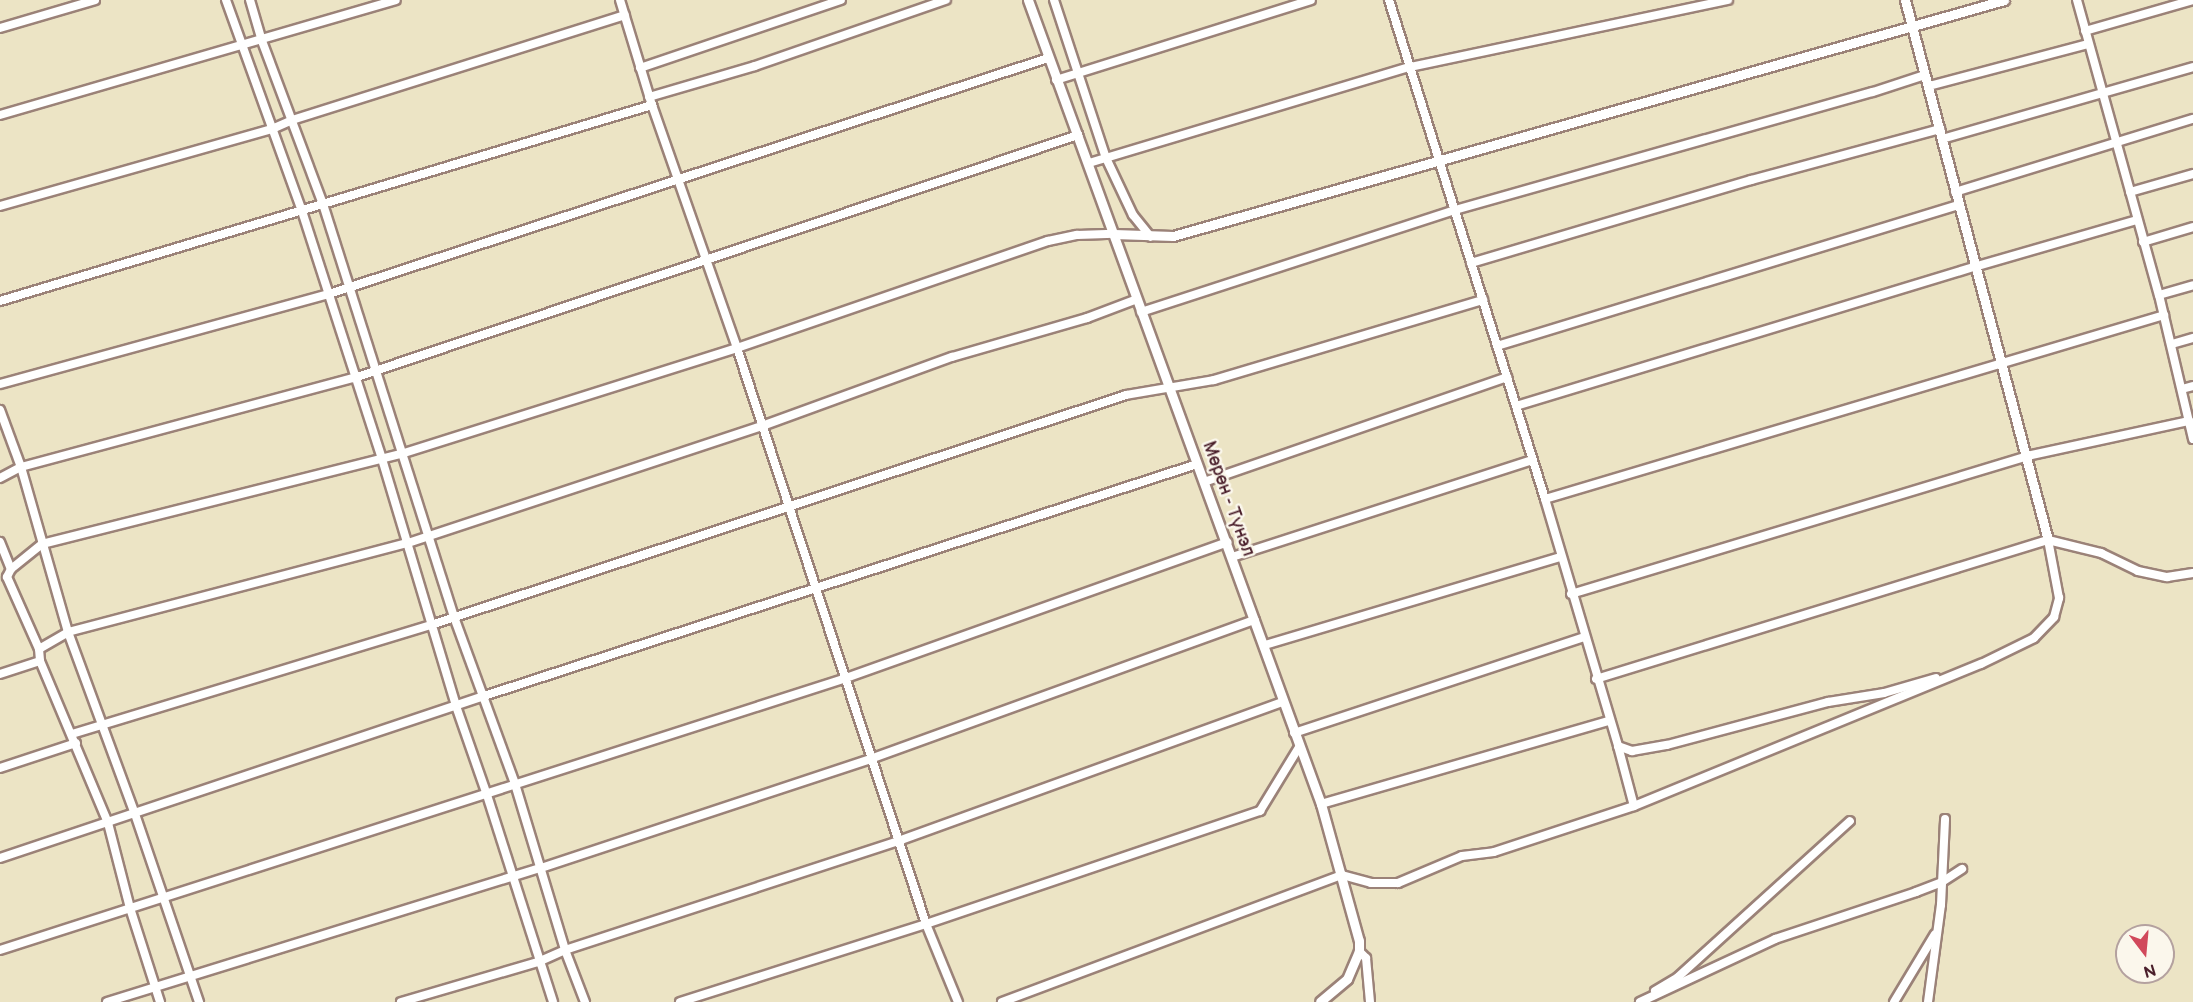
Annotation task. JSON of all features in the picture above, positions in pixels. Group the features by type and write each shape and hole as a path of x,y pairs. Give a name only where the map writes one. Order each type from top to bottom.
{"street":[{"path":"0,28 96,0"},
{"path":"226,0 302,211 382,459 456,706 553,1002"},
{"path":"250,0 262,41 323,204 454,617 515,784 565,950 585,1002"},
{"path":"0,115 262,41 396,0"},
{"path":"620,0 651,101 737,348 901,840 926,924 958,1002"},
{"path":"640,68 841,0"},
{"path":"0,301 302,211 651,101 946,0"},
{"name":"Мөрөн - Түнэл","path":"1028,0 1256,620 1299,747 1322,804 1359,941 1359,951"},
{"path":"1054,0 1107,158 1133,215 1151,237"},
{"path":"1056,80 1311,0"},
{"path":"1389,0 1545,499 1634,806"},
{"path":"1089,163 1410,67 1728,0"},
{"path":"1002,1002 1342,875 1371,883 1398,883 1462,856 1494,852 1634,806 1981,664 2034,638 2054,617 2059,598 2048,540 1905,0"},
{"path":"6,575 42,544 401,454 737,348 1048,241 1077,235 1173,236 2004,0"},
{"path":"2077,0 2172,344 2193,439"},
{"path":"2085,31 2193,0"},
{"path":"0,206 272,129 292,120 625,15"},
{"path":"1929,86 2088,44"},
{"path":"0,384 329,294 679,177 1048,58"},
{"path":"1942,140 2193,67"},
{"path":"1142,312 1455,210 1862,96 1925,75"},
{"path":"1956,192 2193,119"},
{"path":"1471,263 1751,180 1940,129"},
{"path":"0,478 21,467 354,378 1078,135"},
{"path":"2130,192 2193,174"},
{"path":"1497,345 1958,205"},
{"path":"1516,406 1974,267 2138,220"},
{"path":"2143,242 2193,227"},
{"path":"2159,295 2193,285"},
{"path":"39,649 68,633 408,543 762,426 952,357 1087,318 1137,299"},
{"path":"72,734 431,625 1126,394 1214,380 1483,300"},
{"path":"1545,499 2164,315"},
{"path":"2172,344 2193,338"},
{"path":"1204,482 1507,377"},
{"path":"2182,389 2193,386"},
{"path":"0,410 21,467 68,633 135,814 199,1002"},
{"path":"1571,594 2026,456 2189,421"},
{"path":"1232,557 1533,460"},
{"path":"0,858 108,824 484,696 1197,464"},
{"path":"1596,680 2048,540 2101,553 2138,571 2167,577 2193,573"},
{"path":"0,542 6,575 39,649 40,661 108,824 130,908 159,1002"},
{"path":"0,950 846,678 1227,542"},
{"path":"1265,645 1562,557"},
{"path":"107,1002 513,877 873,758 1256,620"},
{"path":"1294,733 1584,637"},
{"path":"0,674 40,661"},
{"path":"1618,746 1632,751 1666,745 1828,702 1884,693 1981,664"},
{"path":"401,1002 538,962 565,950 901,840 1284,701"},
{"path":"1322,804 1609,721"},
{"path":"0,768 76,743"},
{"path":"680,1002 926,924 1260,811 1299,747"},
{"path":"1928,1002 1938,930 1945,819"},
{"path":"1638,1002 1678,977 1850,820"},
{"path":"1638,1002 1775,939 1942,882 1962,869"},
{"path":"1894,1002 1938,930"},
{"path":"1320,1002 1347,978 1359,951 1366,958 1370,1002"}]}
